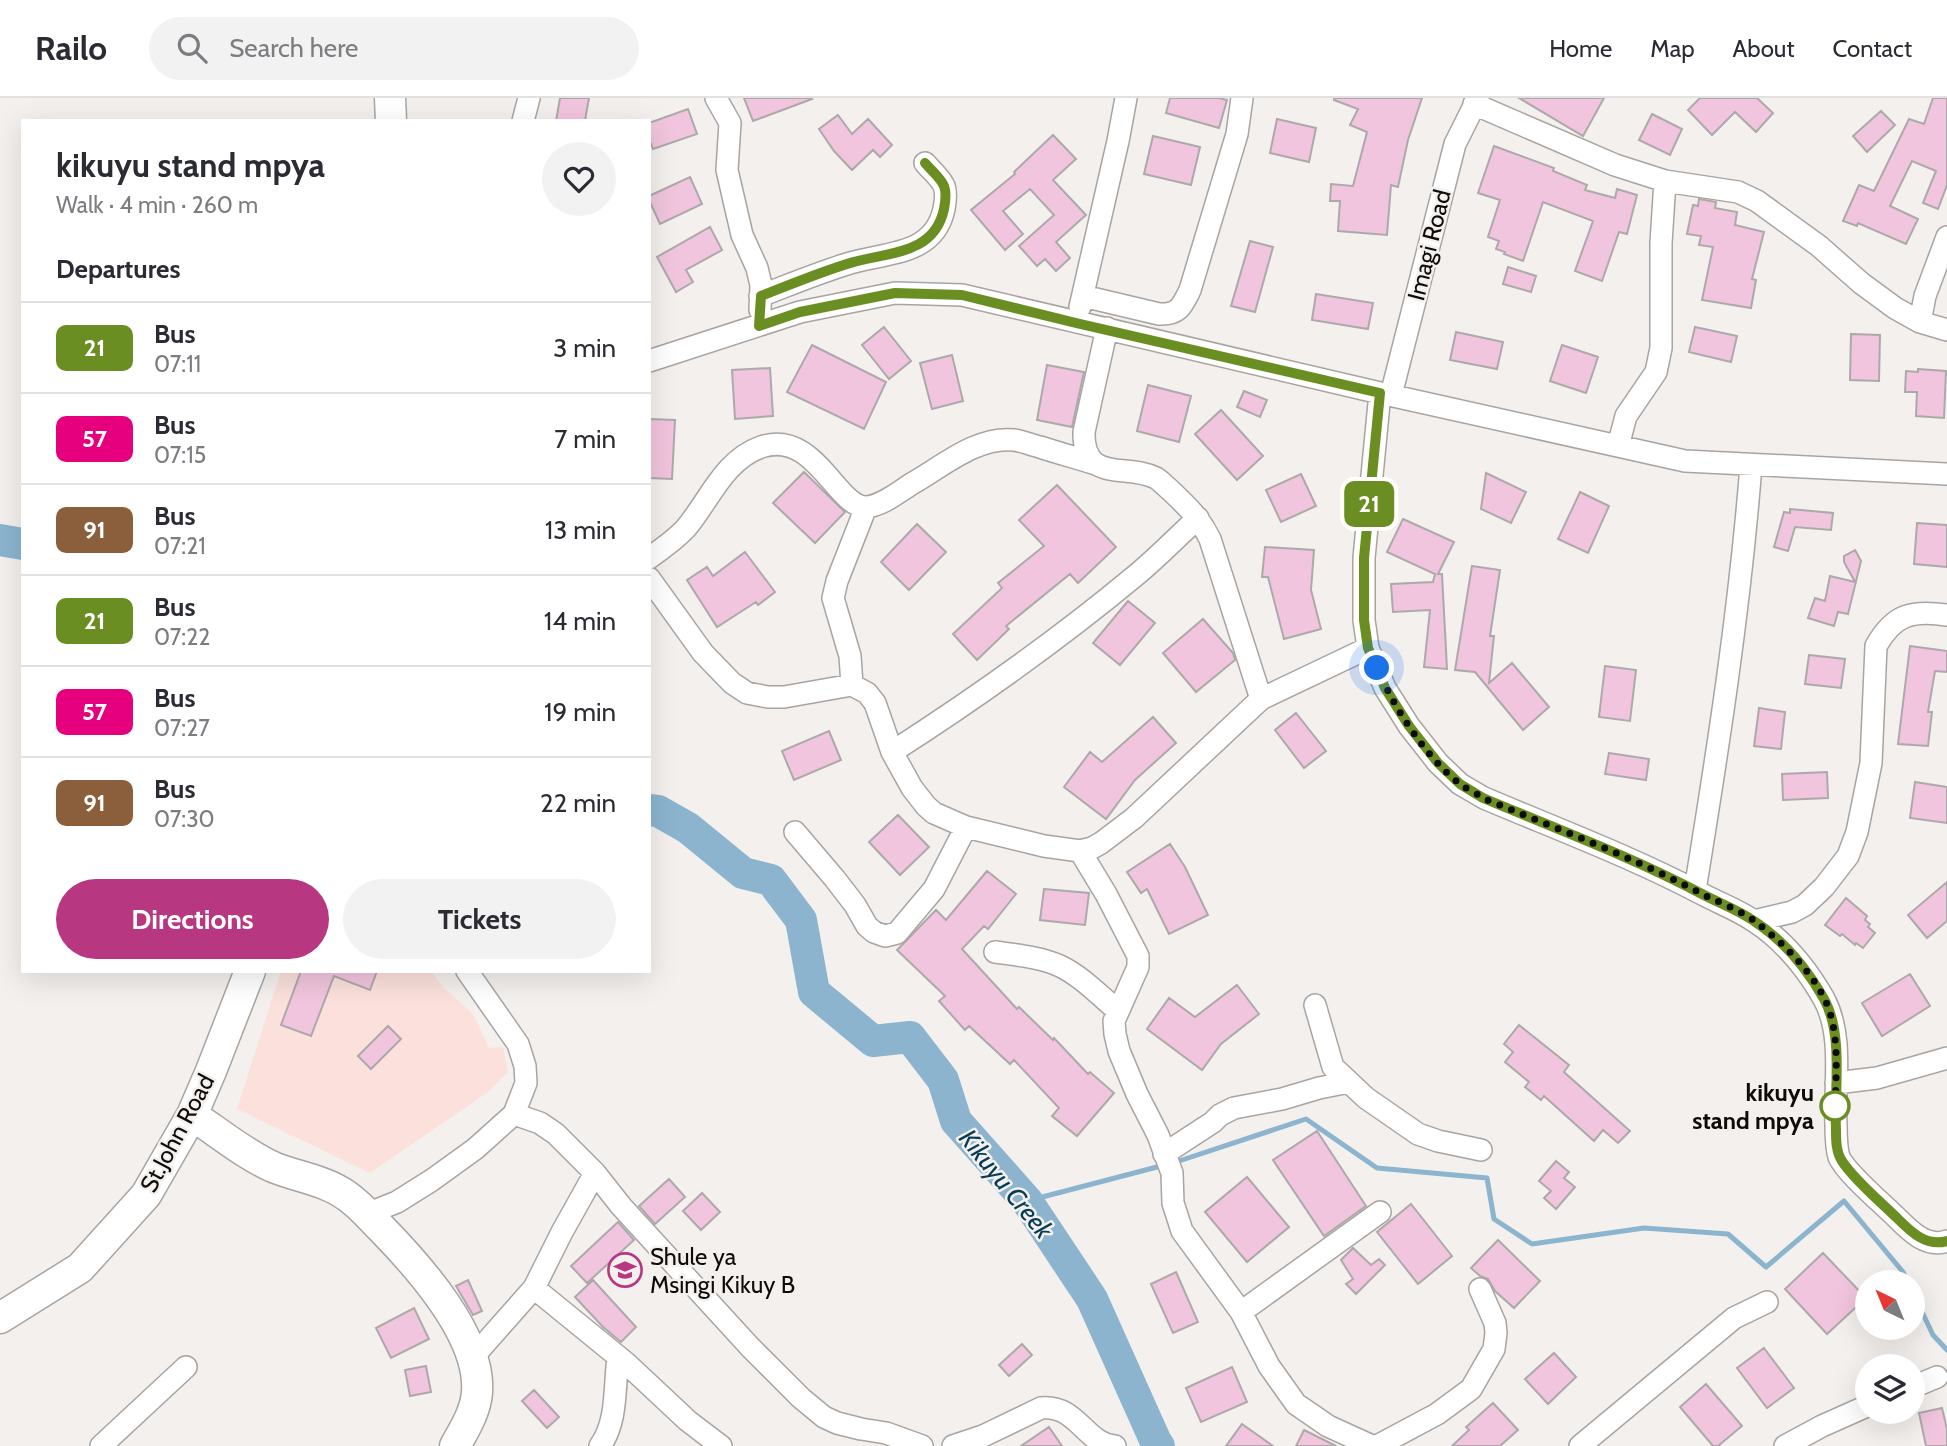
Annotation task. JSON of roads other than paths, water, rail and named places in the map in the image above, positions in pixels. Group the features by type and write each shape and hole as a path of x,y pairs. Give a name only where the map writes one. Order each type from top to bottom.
{"street":[{"path":"390,98 391,119"},
{"path":"524,119 529,98"},
{"path":"716,98 730,123 727,170 736,217 757,268 761,285 759,326"},
{"path":"1076,323 1126,98"},
{"path":"1083,296 1159,314 1169,315 1176,312 1190,290 1237,134 1242,98"},
{"path":"1475,100 1615,165 1665,181 1738,192 1757,201 1819,246 1881,298 1920,322 1947,330"},
{"name":"Imagi Road","path":"1475,100 1455,144 1385,394 1364,558 1364,620 1368,648 1385,688 1409,726 1438,763 1460,784 1483,798 1696,890 1754,921 1792,953 1816,985 1826,1003 1833,1026 1836,1048 1835,1121 1840,1159 1897,1218 1922,1239 1936,1243 1947,1241"},
{"path":"761,296 849,263 912,248 930,236 942,217 947,194 943,183 925,163"},
{"path":"1618,446 1626,416 1656,372 1661,348 1661,243 1665,181"},
{"path":"1920,322 1925,296 1947,237"},
{"path":"651,360 800,312 895,293 962,295 1685,461 1947,474"},
{"path":"1096,464 1086,449 1084,432 1107,328"},
{"path":"651,557 685,530 717,484 738,460 762,447 783,445 803,453 817,464 853,503 866,507 885,500 972,449 994,441 1017,440 1096,464 1104,469 1156,478 1198,518 1210,540 1261,699"},
{"path":"1696,890 1725,707 1744,551 1751,465"},
{"path":"852,685 850,656 833,598 866,507"},
{"path":"892,752 960,709 1075,624 1137,574 1198,518"},
{"path":"651,581 703,653 732,683 747,693 783,697 852,685 867,693 875,703 892,752 912,788 926,806 943,818 967,827 1044,846 1080,851 1101,843 1134,818 1261,699 1368,648"},
{"path":"1754,921 1792,912 1805,905 1824,887 1848,856 1857,832 1871,763 1876,646 1885,630 1899,620 1920,611 1947,615"},
{"path":"795,832 835,878 867,926 885,936 897,933 933,889 967,827"},
{"path":"1080,851 1138,956 1138,967 1114,1021 1119,1051 1158,1135 1171,1173 1172,1203 1182,1231 1241,1312 1269,1366 1296,1404 1328,1426 1372,1446"},
{"path":"995,952 1061,966 1117,1010"},
{"name":"St.John Road","path":"0,1318 80,1268 146,1195 192,1115 249,973"},
{"path":"367,1214 397,1202 432,1180 475,1150 514,1114 526,1083 519,1044 468,973"},
{"path":"1315,1005 1333,1067 1366,1098 1418,1134 1481,1150"},
{"path":"1836,1083 1877,1078 1947,1058"},
{"path":"1164,1154 1234,1108 1349,1082"},
{"path":"514,1114 540,1124 556,1134 595,1173 621,1206 750,1347 824,1417 837,1423 886,1433 922,1446"},
{"path":"192,1115 275,1168 339,1191 354,1201 411,1259 433,1288 464,1337 473,1357 477,1393 473,1409 455,1446"},
{"path":"473,1357 534,1288 595,1173"},
{"path":"1241,1312 1380,1212"},
{"path":"534,1288 618,1357 688,1421 721,1446"},
{"path":"1377,1446 1437,1414 1471,1389 1494,1349 1496,1334 1495,1323 1479,1289"},
{"path":"1580,1446 1734,1318 1768,1302"},
{"path":"600,1446 614,1415 618,1357"},
{"path":"100,1446 186,1367"},
{"path":"1925,1382 1937,1377"},
{"path":"953,1446 983,1436 1041,1408 1050,1407 1074,1418 1105,1446 1115,1446"},
{"path":"1785,1446 1855,1411"}],"waterway":[{"name":"Kikuyu Creek","path":"0,540 21,544"},
{"name":"Kikuyu Creek","path":"651,810 658,811 688,828 743,873 771,880 801,920 814,992 873,1041 910,1037 943,1080 956,1121 1027,1201 1092,1299 1159,1446"},
{"path":"1179,1161 1306,1119 1377,1168 1487,1178 1494,1219 1532,1244 1644,1228 1728,1234 1766,1267 1844,1201 1901,1270"},
{"path":"1027,1201 1157,1167"},
{"path":"1925,1318 1933,1335 1947,1350"}],"place":[{"name":"kikuyu stand mpya","path":"1835,1106"},
{"name":"Shule ya Msingi Kikuy B","path":"625,1270"}]}
